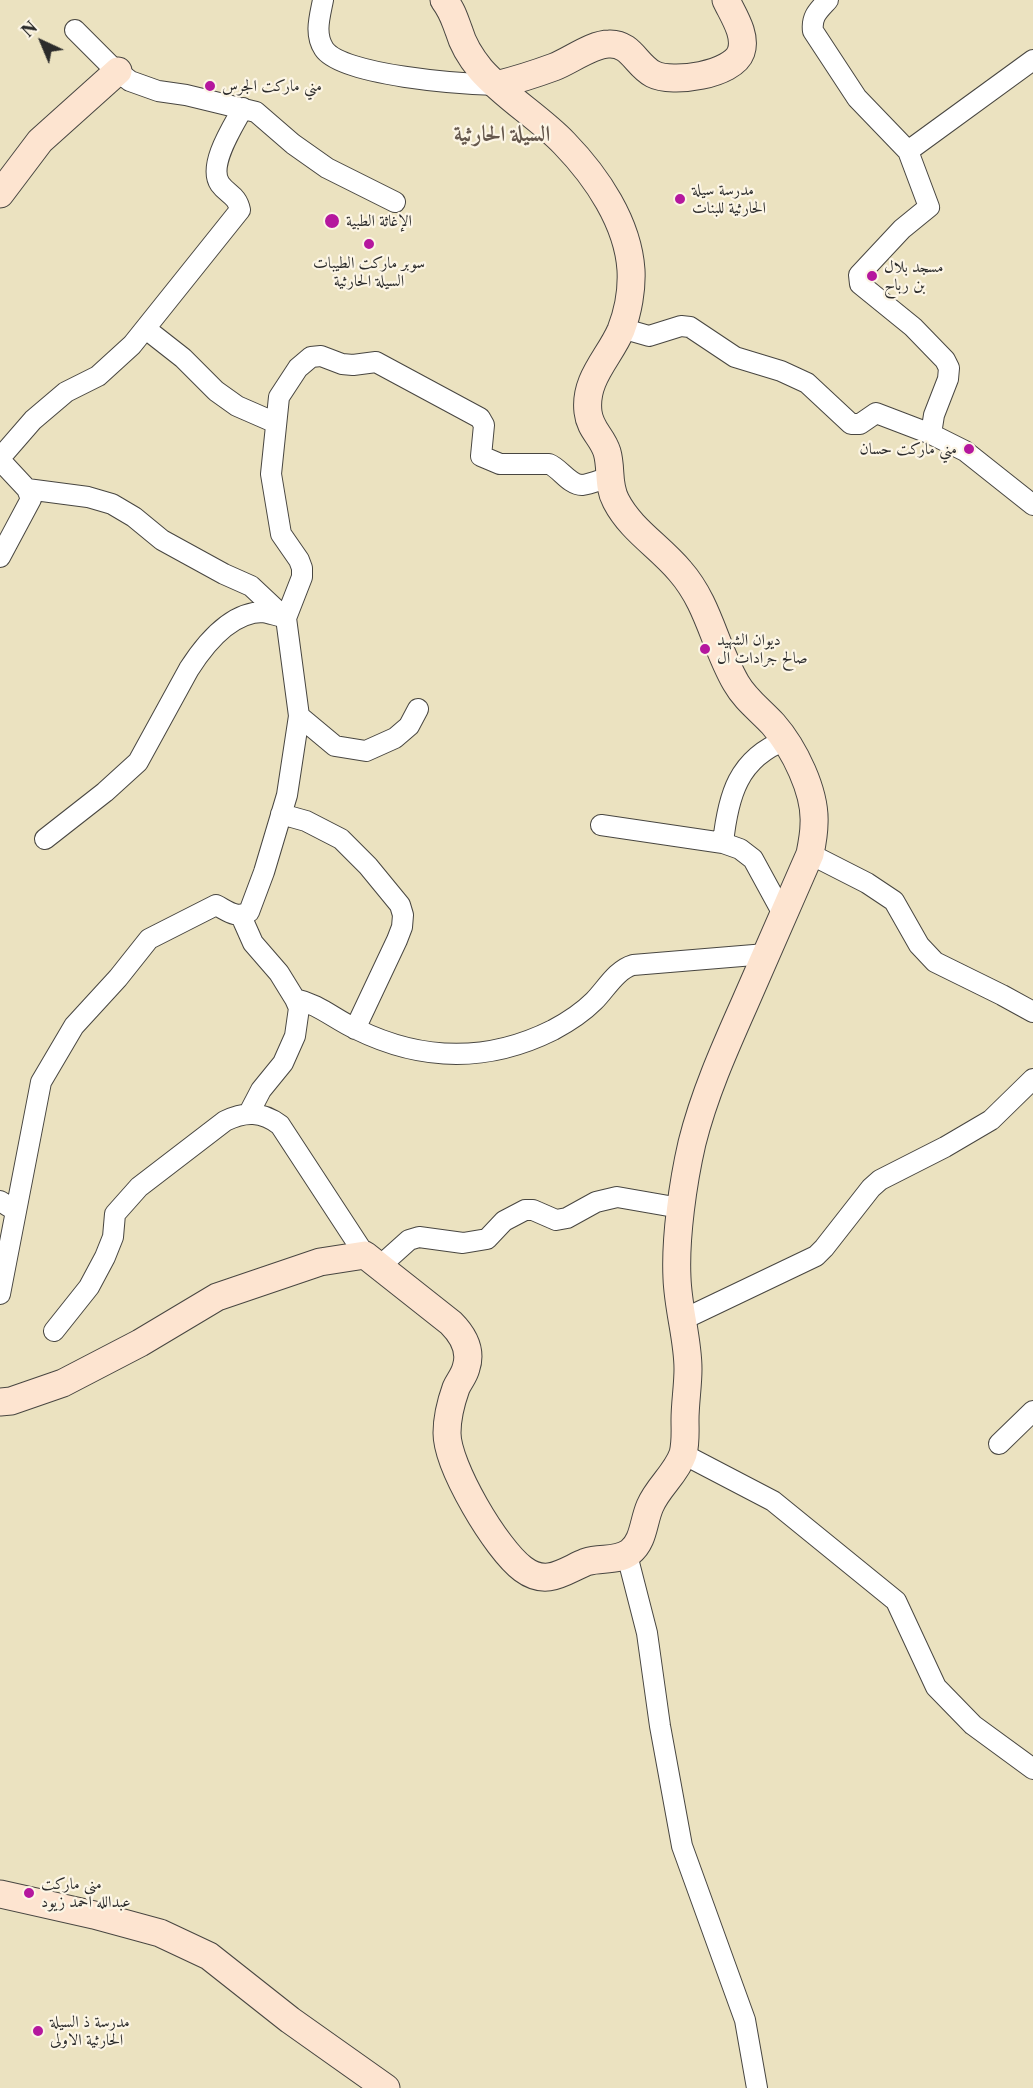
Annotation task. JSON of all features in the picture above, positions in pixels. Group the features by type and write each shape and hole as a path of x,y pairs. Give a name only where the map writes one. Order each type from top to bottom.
{"street":[{"path":"323,0 318,34 320,43 325,51 341,62 391,74 448,83 496,85 555,66 602,44 622,46 632,52 645,69 663,77 692,77 720,69 737,59 742,51 740,31 726,0"},
{"path":"54,1331 89,1287 113,1237 115,1214 139,1187 225,1121 234,1116 249,1113 266,1116 280,1125 373,1261 460,1331 468,1354 467,1366 457,1385 448,1415 448,1448 457,1471 492,1533 515,1562 533,1575 554,1577 566,1574 587,1562 627,1555 640,1539 650,1506 672,1477 683,1454 686,1437 688,1368 676,1277 680,1208 692,1144 704,1102 810,854 815,823 812,802 806,781 786,740 737,685 718,649 707,613 698,595 679,569 642,536 624,514 610,487 607,452 591,426 588,396 594,373 608,354 621,328 631,291 631,268 624,235 611,206 595,180 564,143 480,69 468,52 453,11 444,0"},
{"path":"828,0 814,14 813,31 858,98 908,151 929,207 902,229 860,275 860,284 913,327 945,360 948,379 933,415 931,434"},
{"path":"75,30 130,81 158,90 256,112 293,144 327,168 395,201"},
{"path":"908,151 1033,60"},
{"path":"0,194 40,141 117,71"},
{"path":"0,557 31,499 27,489 0,459 33,420 66,392 98,376 132,345 240,210 238,201 220,184 216,175 218,157 243,108"},
{"path":"621,328 649,336 681,326 690,327 735,357 781,371 807,383 851,424 860,424 876,413 931,434 964,451 1033,505"},
{"path":"146,329 183,358 216,391 237,406 276,423"},
{"path":"0,1294 8,1206 41,1082 74,1026 118,978 149,939 216,905 234,915 241,916 249,912 264,872 287,795 299,716 286,618 302,577 299,560 281,534 271,474 279,397 298,368 310,357 321,356 342,364 376,362 480,418 484,425 481,456 500,464 556,466 574,483 581,485 610,477"},
{"path":"27,489 100,500 123,509 162,540 224,574 251,585 286,618"},
{"path":"45,839 105,792 138,762 189,669 221,630 247,614 264,612 286,618"},
{"path":"299,716 335,746 366,751 395,738 409,726 418,710"},
{"path":"723,843 727,812 739,778 765,749 786,740"},
{"path":"281,814 306,821 341,839 368,866 400,905 403,915 402,927 355,1029"},
{"path":"601,825 723,843 740,849 753,859 783,914"},
{"path":"810,854 867,883 894,901 920,945 936,962 1033,1012"},
{"path":"241,916 253,943 279,973 295,999 299,1019 295,1036 283,1063 261,1090 249,1113"},
{"path":"295,999 315,1004 355,1029 382,1040 422,1051 460,1054 498,1050 534,1039 570,1020 593,1002 625,968 633,965 766,954"},
{"path":"682,1320 816,1256 880,1180 945,1147 991,1120 1033,1079"},
{"path":"0,1402 11,1401 63,1383 140,1343 217,1297 320,1262 373,1261 419,1237 463,1243 487,1239 504,1221 525,1210 533,1210 556,1220 567,1218 596,1202 616,1197 680,1208"},
{"path":"999,1444 1033,1411"},
{"path":"683,1454 773,1501 896,1602 936,1687 973,1725 1033,1769"},
{"path":"627,1555 646,1633 682,1846 745,2020 757,2088"},
{"path":"0,1894 94,1915 160,1933 209,1956 290,2020 386,2088"}],"place":[{"name":"مني ماركت الجرس","path":"210,86"},
{"name":"مدرسة سيلة الحارثية للبنات","path":"680,199"},
{"name":"الإغاثة الطبية","path":"332,221"},
{"name":"سوبر ماركت الطيبات السيلة الحارثية","path":"369,244"},
{"name":"مسجد بلال بن رباح","path":"872,276"},
{"name":"مني ماركت حسان","path":"969,449"},
{"name":"ديوان الشهيد صالح جرادات ال","path":"705,649"},
{"name":"مني ماركت عبدالله احمد زيود","path":"29,1893"},
{"name":"مدرسة ذ السيلة الحارثية الاولى","path":"38,2031"}],"district":[{"name":"السيلة الحارثية","path":"502,135"}]}
